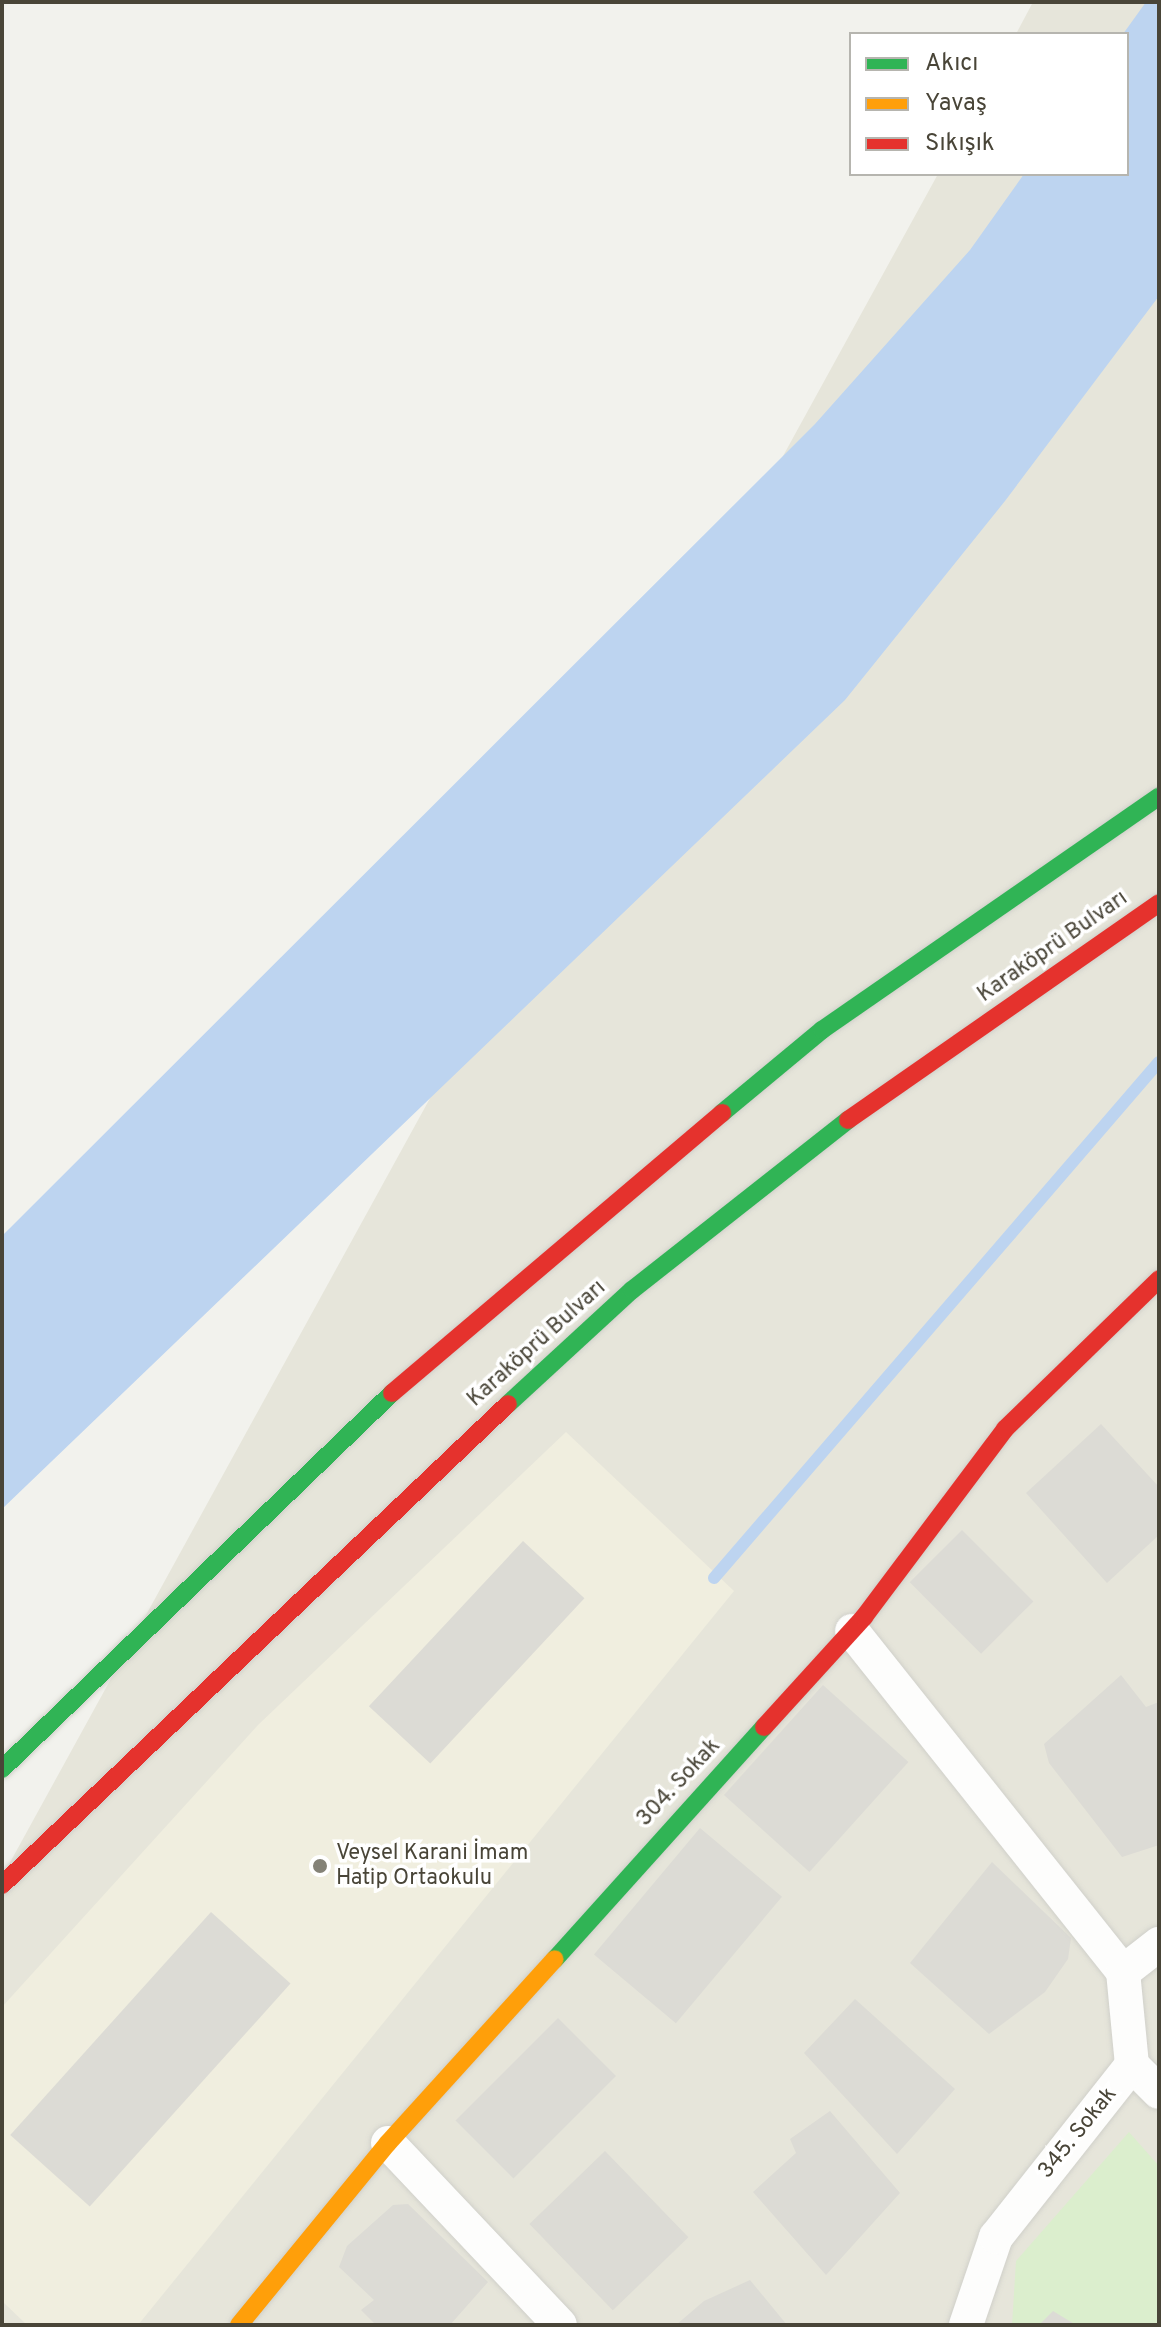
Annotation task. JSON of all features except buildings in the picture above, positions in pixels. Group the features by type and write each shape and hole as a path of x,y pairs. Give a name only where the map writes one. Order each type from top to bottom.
{"main road":[{"path":"2,1769 342,1436 611,1206 822,1030 1159,797"},
{"name":"Karaköprü Bulvarı","path":"2,1885 299,1596 632,1290 870,1103 1159,903"},
{"name":"304. Sokak","path":"239,2325 388,2143 852,1631 1005,1429 1159,1279"}],"street":[{"path":"852,1631 1123,1972 1159,1944"},
{"name":"345. Sokak","path":"966,2325 996,2237 1132,2065 1123,1972"},
{"path":"1132,2065 1159,2092"},
{"path":"388,2143 560,2325"}],"shaded area":[{"path":"1033,2 1159,2 1159,2325 2,2325 2,1877 937,176 1129,176 1129,32 1017,32"},
{"name":"Veysel Karani İmam Hatip Ortaokulu","path":"566,1432 734,1591 138,2325 27,2325 2,2301 2,2007 258,1725"}],"green space":[{"path":"1129,2132 1159,2166 1159,2325 1012,2325 1016,2261"}],"water":[{"path":"1146,2 1159,2 1159,296 1005,501 845,700 2,1509 2,1236 815,424 970,250 1023,176 1129,176 1129,32 1124,32"}],"waterway":[{"path":"714,1578 1159,1062"}],"traffic: fast":[{"path":"722,1113 822,1030 1159,797"},
{"path":"508,1404 632,1290 848,1120"},
{"path":"2,1769 392,1393"},
{"path":"555,1959 764,1727"}],"traffic: slow":[{"path":"239,2325 388,2143 555,1959"}],"traffic: jam":[{"path":"848,1120 1159,903"},
{"path":"392,1393 722,1113"},
{"path":"764,1727 864,1617 1005,1429 1159,1279"},
{"path":"2,1885 508,1404"}],"place":[{"name":"Veysel Karani İmam Hatip Ortaokulu","path":"320,1866"}]}
